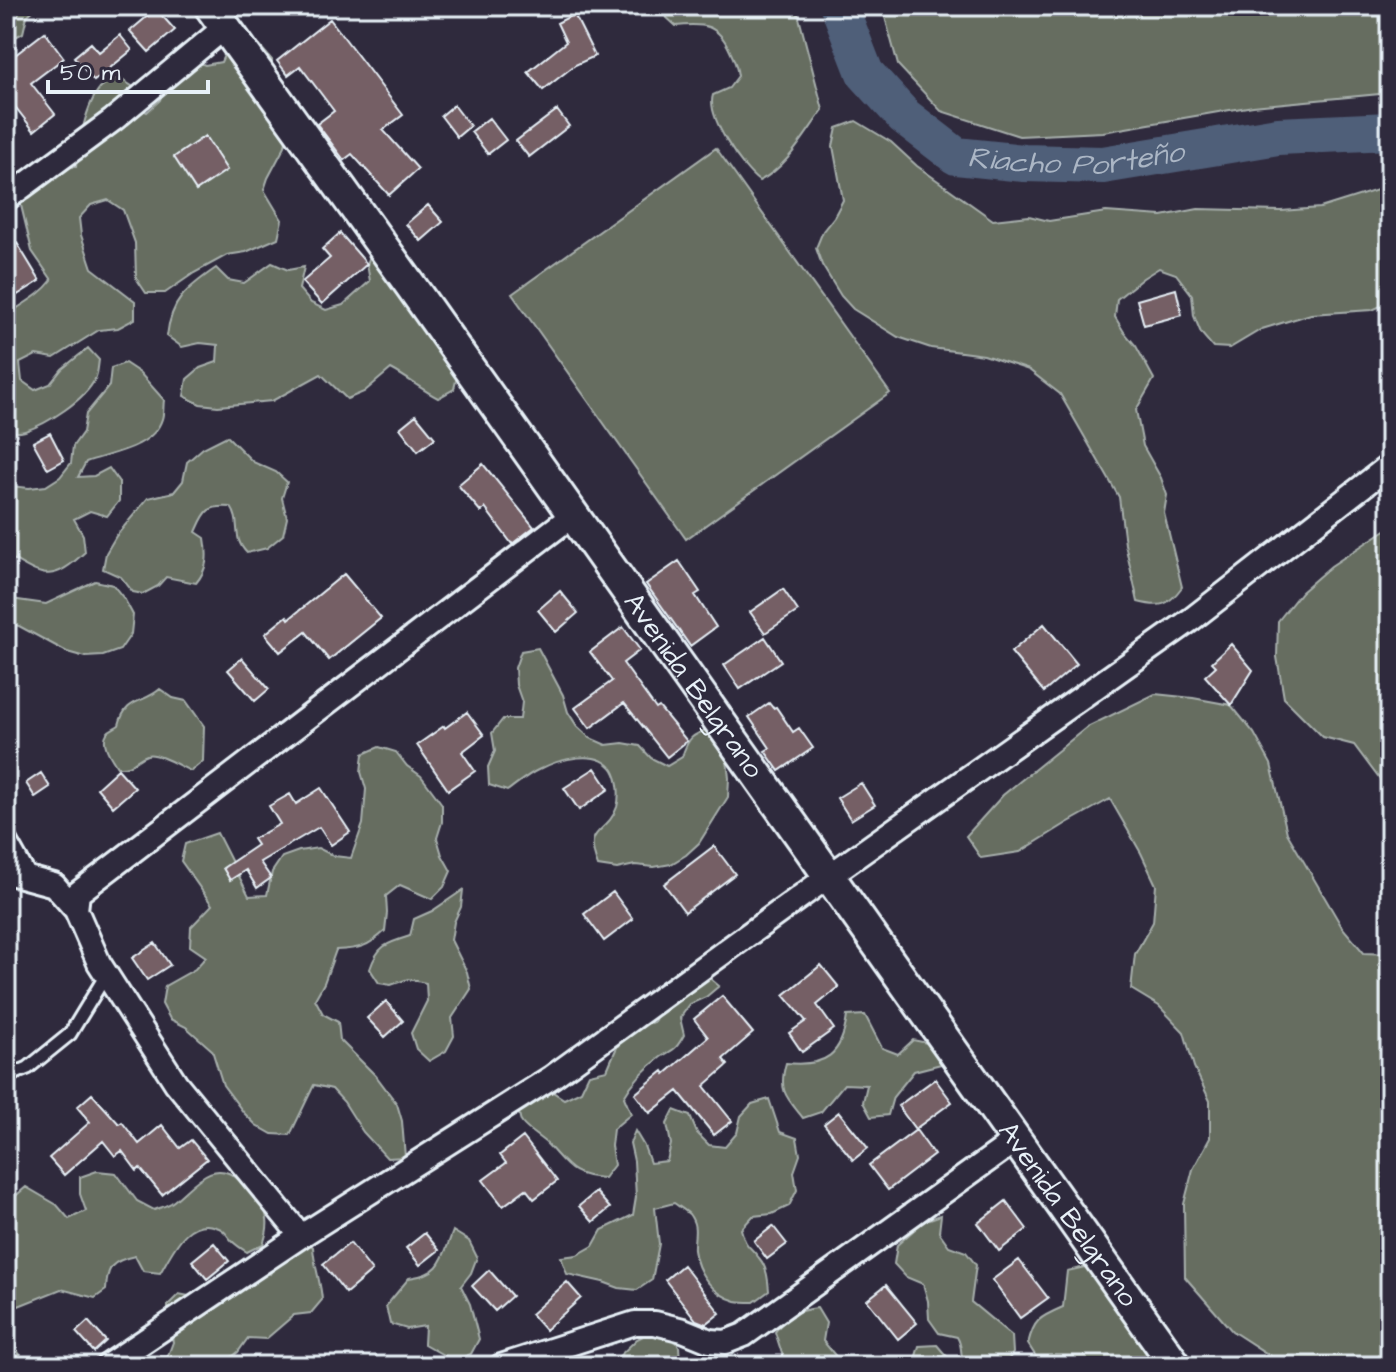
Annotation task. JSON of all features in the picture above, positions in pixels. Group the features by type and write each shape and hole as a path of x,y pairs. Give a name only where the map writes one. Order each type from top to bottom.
{"street":[{"path":"6,199 113,120 218,16"},
{"name":"Avenida Belgrano","path":"218,16 1176,1366"},
{"path":"107,1366 301,1236 552,1077 1192,619 1390,465"},
{"path":"76,910 78,893 573,515"},
{"path":"6,843 16,875 54,885 76,910 99,963 176,1083 301,1236"},
{"path":"501,1366 635,1323 655,1323 710,1341 726,1342 744,1335 1016,1140"}],"lane":[{"path":"6,1077 28,1068 70,1034 106,974"}],"green space":[{"path":"6,6 38,6 27,16 23,33 8,41 6,41"},
{"path":"654,6 796,6 823,110 795,150 769,175 759,181 752,175 735,154 715,116 713,95 729,88 738,76 725,42 709,27 676,26"},
{"path":"882,6 1390,6 1390,93 1253,106 1103,132 1019,136 941,111 898,65"},
{"path":"244,40 260,46 272,60 271,97 288,128 285,146 264,190 282,220 278,238 246,252 227,255 165,293 146,293 136,278 135,243 123,210 108,200 91,205 79,218 92,268 135,301 135,319 118,328 99,330 54,358 36,355 20,363 22,381 35,390 50,384 62,369 88,348 99,360 95,379 74,403 34,428 6,432 6,316 52,280 32,251 20,201 58,166 76,167 87,114 95,95 104,85 117,77 132,86 132,104 147,112 160,100 165,84 189,59 205,65 221,62 228,46"},
{"path":"856,121 891,142 917,166 993,220 1029,216 1049,221 1106,212 1162,216 1198,209 1281,211 1320,208 1390,186 1390,302 1372,310 1311,314 1262,329 1230,348 1213,347 1201,333 1194,316 1192,295 1176,274 1159,268 1117,299 1115,317 1154,379 1136,410 1143,446 1167,495 1164,513 1182,587 1168,602 1153,605 1138,602 1125,544 1119,497 1060,394 1029,370 984,355 931,348 898,337 853,309 841,296 822,265 816,248 843,200 833,146 837,128"},
{"path":"716,148 890,393 686,539 512,294"},
{"path":"373,248 385,259 406,307 436,325 458,372 454,389 438,398 391,369 364,392 347,399 321,374 272,401 218,406 200,404 184,396 187,379 200,368 217,362 218,345 200,343 182,347 167,336 177,304 197,282 216,268 228,280 244,283 272,263 288,270 304,267 299,289 311,303 326,310 343,305 370,281 367,264"},
{"path":"125,363 140,373 164,400 162,419 150,437 141,443 86,462 78,477 94,476 109,468 119,482 119,501 107,516 90,511 74,519 83,535 85,552 54,573 38,572 6,555 6,487 46,486 60,477 71,463 73,446 83,432 86,414 109,386 111,368"},
{"path":"227,436 253,462 276,472 287,482 282,498 287,518 283,535 267,548 247,553 239,541 231,507 216,507 204,515 196,532 205,538 207,556 203,573 196,583 166,577 158,586 143,594 133,592 121,577 103,569 106,553 116,536 148,498 174,492 183,481 187,462 203,448"},
{"path":"1390,527 1390,793 1354,745 1323,737 1284,698 1277,657 1278,621 1301,592 1331,566"},
{"path":"95,581 113,585 133,615 131,634 120,650 103,656 85,657 67,652 19,626 6,623 6,593 11,599 46,604"},
{"path":"538,648 563,695 568,712 590,738 606,745 623,743 640,746 651,758 667,766 682,757 692,738 711,728 727,760 728,797 699,843 686,855 671,864 654,867 635,865 617,869 598,866 594,837 613,816 619,793 613,770 598,759 588,757 556,762 534,772 507,791 489,785 488,767 495,751 492,733 503,719 520,719 522,702 516,685 515,668 521,651"},
{"path":"160,689 173,698 186,701 204,726 203,761 191,771 163,758 147,755 127,766 117,767 106,746 107,733 119,725 131,705"},
{"path":"1155,694 1231,705 1254,733 1271,764 1287,833 1342,927 1364,953 1390,954 1390,1366 1286,1366 1232,1331 1185,1277 1184,1204 1193,1169 1210,1138 1210,1101 1194,1067 1184,1032 1159,1006 1131,989 1135,954 1153,922 1156,885 1110,799 1020,852 981,858 966,836 1003,795 1087,727"},
{"path":"379,747 396,752 407,766 421,776 442,804 442,822 437,838 451,871 444,887 432,899 400,885 386,896 385,931 363,946 336,950 315,999 323,1014 338,1022 340,1040 376,1076 397,1104 402,1121 405,1157 387,1158 363,1132 332,1089 314,1085 290,1135 272,1134 256,1125 223,1085 212,1050 186,1027 170,1019 162,1004 165,986 195,969 206,957 190,946 191,927 212,905 181,861 185,844 217,833 249,896 267,895 272,872 282,857 318,848 334,856 351,858 363,824 366,789 361,772 363,754"},
{"path":"463,890 451,940 467,972 471,989 452,1018 454,1036 446,1051 429,1061 416,1049 411,1033 427,1001 426,983 408,979 391,985 379,983 370,969 384,946 410,936 414,919"},
{"path":"706,975 719,986 706,997 690,1004 680,1018 684,1035 679,1044 645,1070 624,1097 631,1114 613,1129 611,1146 614,1165 604,1178 584,1175 565,1164 522,1123 518,1105 548,1089 564,1099 581,1091 589,1074 607,1070 628,1032 654,1022 661,1005"},
{"path":"865,1015 882,1048 898,1054 913,1040 932,1044 949,1062 914,1071 893,1097 888,1115 871,1117 863,1102 867,1085 844,1084 821,1112 803,1118 783,1087 786,1063 812,1063 830,1056 841,1040 847,1016"},
{"path":"769,1099 780,1132 797,1138 800,1155 794,1172 797,1190 789,1206 772,1214 753,1216 741,1229 746,1243 764,1265 769,1291 754,1302 745,1302 728,1298 713,1288 696,1259 692,1219 674,1203 655,1208 659,1244 652,1280 637,1290 567,1274 561,1257 577,1255 593,1246 602,1230 633,1215 636,1197 630,1143 635,1131 650,1163 667,1161 671,1144 667,1124 674,1110 690,1116 697,1133 709,1145 725,1147 737,1133 741,1116 752,1104"},
{"path":"97,1171 116,1173 137,1201 154,1210 171,1203 211,1172 229,1173 253,1192 264,1209 267,1231 263,1244 247,1252 221,1229 199,1226 190,1230 176,1245 160,1273 143,1271 135,1256 112,1266 106,1290 95,1298 61,1289 6,1311 6,1204 26,1187 57,1205 69,1219 86,1211 80,1194 80,1177"},
{"path":"941,1215 939,1232 949,1246 966,1252 976,1265 971,1302 1012,1336 1013,1353 1004,1366 964,1366 957,1337 939,1333 929,1319 923,1284 906,1277 894,1264 897,1245 924,1221"},
{"path":"453,1231 469,1241 477,1257 471,1273 461,1286 470,1304 479,1339 471,1354 454,1361 424,1344 425,1326 407,1329 390,1324 386,1306 409,1278 435,1269"},
{"path":"301,1236 313,1247 322,1300 311,1313 294,1315 266,1339 248,1338 238,1352 221,1366 164,1366 173,1342 168,1323 168,1305 179,1294 209,1300 254,1267 270,1274 288,1244"},
{"path":"1085,1267 1101,1277 1163,1366 1042,1366 1028,1344 1033,1329 1043,1317 1063,1307 1067,1271"},
{"path":"817,1308 826,1323 823,1341 844,1366 786,1366 775,1332 793,1314"},
{"path":"653,1331 670,1332 679,1346 680,1363 674,1366 609,1366 637,1339"},
{"path":"6,1342 16,1349 28,1366 6,1366"},
{"path":"937,1345 949,1359 950,1366 913,1366 919,1346"}],"building":[{"path":"156,9 175,30 149,52 130,31"},
{"path":"574,14 595,56 575,65 543,90 528,72 566,42 557,23"},
{"path":"330,19 403,115 383,130 418,169 389,195 352,154 344,160 317,124 334,111 300,66 288,75 277,61"},
{"path":"45,32 64,58 31,83 55,114 34,131 6,95 6,62"},
{"path":"120,35 132,50 94,81 74,57 91,43 99,52"},
{"path":"454,105 470,126 457,137 441,116"},
{"path":"557,110 569,126 529,157 516,141"},
{"path":"489,118 506,140 488,154 471,132"},
{"path":"205,136 227,170 196,191 174,157"},
{"path":"428,205 443,222 421,241 406,224"},
{"path":"340,233 367,264 322,304 302,282 330,258 322,249"},
{"path":"17,243 40,281 6,302 6,250"},
{"path":"1176,289 1182,315 1144,325 1137,300"},
{"path":"416,415 435,438 418,451 400,428"},
{"path":"50,433 64,460 48,469 33,442"},
{"path":"483,464 534,527 512,544 485,508 481,512 458,485"},
{"path":"679,561 700,592 695,595 716,627 690,646 646,584"},
{"path":"344,574 381,618 329,660 306,632 280,652 265,634 287,616 289,619"},
{"path":"783,589 798,611 765,633 750,612"},
{"path":"560,591 578,613 556,632 538,610"},
{"path":"1044,624 1077,664 1044,692 1011,652"},
{"path":"623,627 640,650 623,663 656,709 659,707 687,741 667,757 624,703 590,728 575,708 612,681 590,652"},
{"path":"765,637 781,661 740,689 724,665"},
{"path":"1231,644 1253,670 1231,705 1205,676 1216,666 1212,662"},
{"path":"242,658 269,689 255,701 228,670"},
{"path":"769,703 776,707 793,732 799,728 813,748 779,771 765,751 770,748 749,717"},
{"path":"467,712 484,735 462,752 475,771 448,790 417,745"},
{"path":"595,768 609,789 579,810 564,788"},
{"path":"118,769 135,788 113,807 97,788"},
{"path":"41,773 50,787 35,797 26,783"},
{"path":"861,783 875,805 851,820 837,798"},
{"path":"321,788 350,832 331,845 319,827 260,862 271,878 257,888 246,870 230,880 223,868 257,845 253,839 280,824 269,806 290,794 296,804"},
{"path":"714,846 735,874 685,912 664,884"},
{"path":"613,892 633,919 604,941 584,914"},
{"path":"155,943 170,965 147,980 132,958"},
{"path":"821,965 839,987 817,1005 834,1029 802,1052 789,1033 806,1021 784,995"},
{"path":"722,996 753,1033 723,1059 728,1065 704,1086 732,1121 714,1135 678,1091 650,1113 635,1094 663,1071 665,1074 708,1037 694,1019"},
{"path":"386,1001 403,1021 385,1037 367,1018"},
{"path":"935,1079 952,1102 915,1129 898,1106"},
{"path":"92,1094 119,1124 122,1122 139,1144 162,1125 180,1148 191,1140 207,1159 162,1195 122,1151 115,1156 103,1141 64,1175 49,1158 90,1122 77,1107"},
{"path":"839,1112 868,1148 853,1160 824,1124"},
{"path":"916,1130 934,1155 888,1190 869,1165"},
{"path":"523,1137 557,1181 534,1199 526,1189 503,1206 483,1180 506,1163 500,1155"},
{"path":"596,1192 610,1208 593,1222 579,1206"},
{"path":"1006,1201 1027,1229 999,1251 978,1223"},
{"path":"773,1226 787,1244 767,1259 754,1241"},
{"path":"425,1233 439,1250 420,1265 406,1248"},
{"path":"214,1243 229,1261 207,1279 192,1261"},
{"path":"350,1243 372,1271 346,1293 323,1264"},
{"path":"1019,1260 1048,1298 1020,1318 992,1280"},
{"path":"683,1265 720,1313 706,1324 696,1320 665,1280"},
{"path":"489,1270 512,1296 495,1311 472,1286"},
{"path":"567,1282 581,1298 545,1330 531,1314"},
{"path":"886,1285 917,1323 898,1339 867,1300"},
{"path":"88,1321 106,1341 94,1352 76,1332"}],"waterway":[{"name":"Riacho Porteño","path":"839,6 865,73 904,116 956,156 1024,163 1103,165 1278,136 1390,131"}]}
